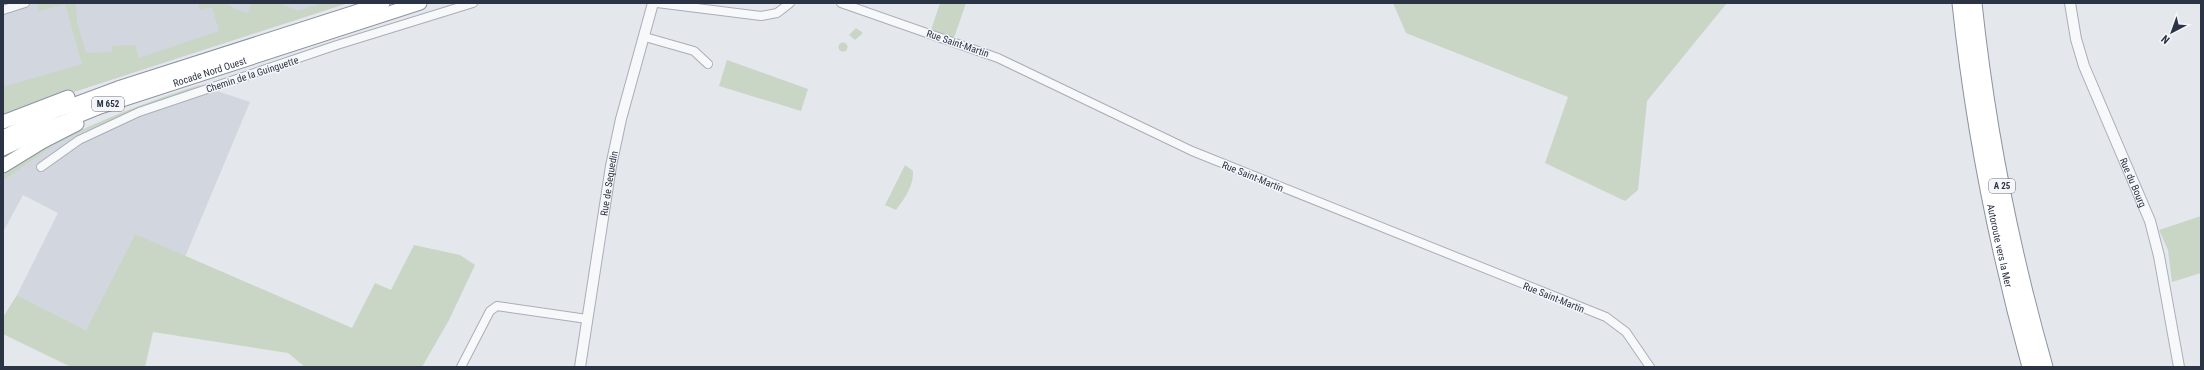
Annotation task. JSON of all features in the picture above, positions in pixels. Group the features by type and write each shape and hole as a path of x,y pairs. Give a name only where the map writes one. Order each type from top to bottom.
{"highway":[{"name":"Rocade Nord Ouest","path":"3,137 56,111 150,77 383,3"},
{"name":"Rocade Nord Ouest","path":"3,149 87,112 217,67 420,3"},
{"name":"Autoroute vers la Mer","path":"1960,3 1981,155 2012,296 2030,367"},
{"name":"A 25","path":"1974,3 1981,65 1999,174 2023,284 2044,367"},
{"path":"3,166 42,142 85,120 217,67"},
{"path":"3,122 102,87 150,77"}],"street":[{"path":"3,10 25,3"},
{"name":"Chemin de la Guinguette","path":"41,167 80,140 139,112 337,46 473,3"},
{"name":"Rue de Sequedin","path":"580,367 612,159 622,115 645,37 653,3"},
{"path":"657,3 761,16 777,13 790,3"},
{"name":"Rue Saint-Martin","path":"841,3 1004,60 1192,151 1606,317 1626,332 1650,367"},
{"name":"Rue du Bourg","path":"2070,3 2076,39 2084,66 2150,222 2159,256 2178,367"},
{"path":"645,37 694,51 708,64"},
{"path":"461,367 490,311 497,306 587,319"}],"shaded area":[{"path":"3,3 348,3 92,86 3,112"},
{"path":"199,85 250,102 185,257 135,234 86,330 17,295 58,213 23,195 3,232 3,181 53,146 79,133 190,91"}],"green space":[{"path":"43,3 76,3 77,23 86,53 112,52 112,46 135,45 139,58 219,31 212,7 200,10 198,3 228,3 233,8 248,13 251,3 279,3 298,11 322,3 348,3 3,115 3,87 82,64 65,4 39,11 38,5"},
{"path":"940,3 966,3 954,38 931,30"},
{"path":"1393,3 1727,3 1647,101 1638,190 1625,201 1545,163 1568,97 1406,33"},
{"path":"856,28 863,33 855,40 849,35"},
{"path":"843,42 848,47 843,52 838,47"},
{"path":"727,60 808,89 801,111 719,86"},
{"path":"199,85 190,91 79,133 53,146 3,181 3,173 5,171 28,157 75,133 149,102"},
{"path":"905,165 913,171 912,182 908,192 896,210 885,205"},
{"path":"2201,216 2201,273 2172,282 2168,250 2159,230"},
{"path":"135,234 352,328 375,283 391,290 414,245 460,255 475,265 449,320 422,367 305,367 288,353 153,332 145,367 71,367 3,334 3,317 17,295 86,330"}]}
